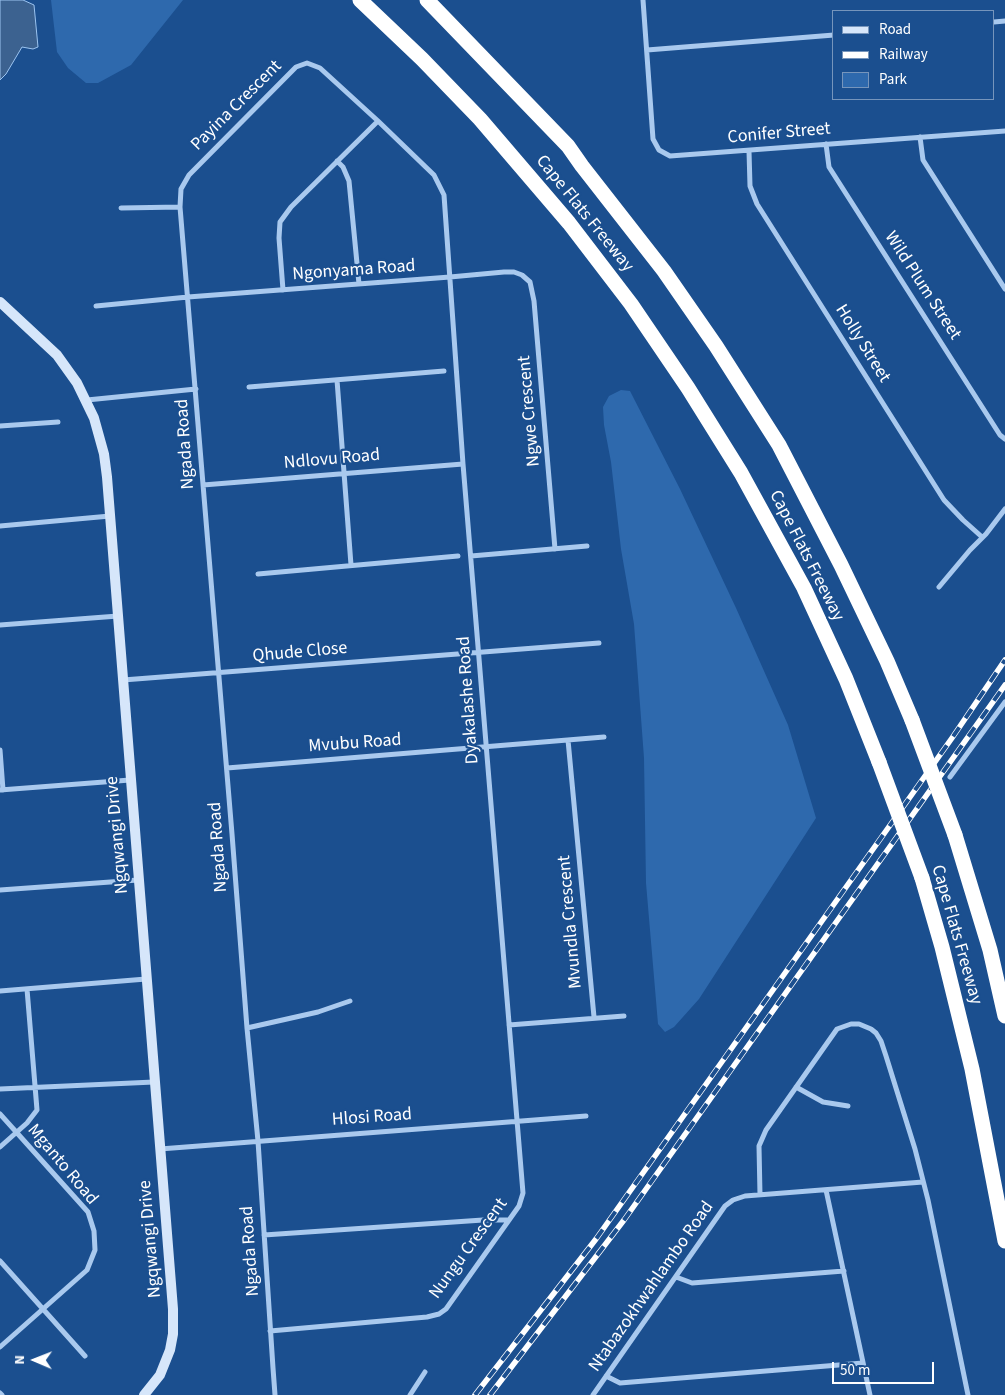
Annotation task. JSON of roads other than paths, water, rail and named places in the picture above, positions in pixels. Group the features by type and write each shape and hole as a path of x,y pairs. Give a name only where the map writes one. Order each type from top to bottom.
{"highway":[{"name":"Cape Flats Freeway","path":"360,0 422,59 480,120 569,223 631,304 688,388 741,473 804,588 846,679 922,878 942,947 970,1061 1005,1241"},
{"name":"Cape Flats Freeway","path":"427,0 568,146 664,271 783,454 841,565 887,661 912,720 956,835 990,950 1005,1016"}],"street":[{"name":"Conifer Street","path":"643,0 653,140 659,150 670,156 1005,131"},
{"path":"647,50 832,35"},
{"name":"Payina Crescent","path":"188,297 180,207 181,189 189,174 282,81 300,65 307,63 320,68 378,120 434,175 444,195 450,278"},
{"path":"283,290 279,238 280,222 291,207 378,120"},
{"path":"920,137 923,160 1005,289"},
{"name":"Wild Plum Street","path":"826,144 829,167 1000,435 1005,439"},
{"name":"Holly Street","path":"749,151 750,186 757,204 944,500 962,520 982,537"},
{"path":"337,161 343,167 349,182 359,284"},
{"path":"121,208 180,207"},
{"name":"Ngonyama Road","path":"96,306 504,272 514,272 522,275"},
{"name":"Ngwe Crescent","path":"522,275 530,282 534,301 555,549"},
{"name":"Dyakalashe Road","path":"450,278 517,1121"},
{"name":"Ngada Road","path":"188,297 247,1028 258,1141 275,1395"},
{"name":"Ngqwangi Drive","path":"0,302 57,355 78,383 94,418 104,454 173,1310 173,1334 170,1350 160,1375 144,1395"},
{"path":"249,387 444,371"},
{"path":"337,380 352,565"},
{"path":"86,400 196,389"},
{"path":"0,426 58,422"},
{"name":"Ndlovu Road","path":"203,485 464,464"},
{"path":"939,587 1005,509"},
{"path":"0,526 110,516"},
{"path":"471,556 587,546"},
{"path":"258,574 458,556"},
{"path":"0,624 118,616"},
{"name":"Qhude Close","path":"123,680 599,643"},
{"path":"950,777 1005,702"},
{"path":"486,747 604,737"},
{"name":"Mvundla Crescent","path":"568,740 594,1018"},
{"name":"Mvubu Road","path":"227,768 486,747"},
{"path":"0,750 2,790 130,780"},
{"path":"0,890 138,880"},
{"path":"0,991 146,979"},
{"path":"0,1147 37,1110 27,989"},
{"path":"247,1028 318,1012 350,1000"},
{"path":"509,1026 624,1016"},
{"path":"760,1195 759,1146 766,1130 837,1029 851,1024 859,1024 871,1029 881,1041 915,1150 968,1395"},
{"path":"0,1089 154,1082"},
{"path":"796,1087 823,1102 848,1106"},
{"name":"Mganto Road","path":"0,1114 88,1212 94,1231 95,1250 87,1270 0,1347"},
{"name":"Hlosi Road","path":"160,1150 586,1116"},
{"name":"Nungu Crescent","path":"270,1331 427,1317 439,1314 446,1308 507,1220 519,1206 522,1193 517,1121"},
{"name":"Ntabazokhwahlambo Road","path":"593,1395 725,1206 740,1197 923,1182"},
{"path":"826,1190 870,1395"},
{"path":"264,1235 507,1220"},
{"path":"0,1261 85,1356"},
{"path":"676,1277 692,1283 844,1271"},
{"path":"606,1376 620,1383 863,1364"},
{"path":"410,1395 425,1372"}],"railway":[{"path":"475,1395 596,1239 952,738 1005,660"},
{"path":"490,1395 624,1220 1005,685"}]}
